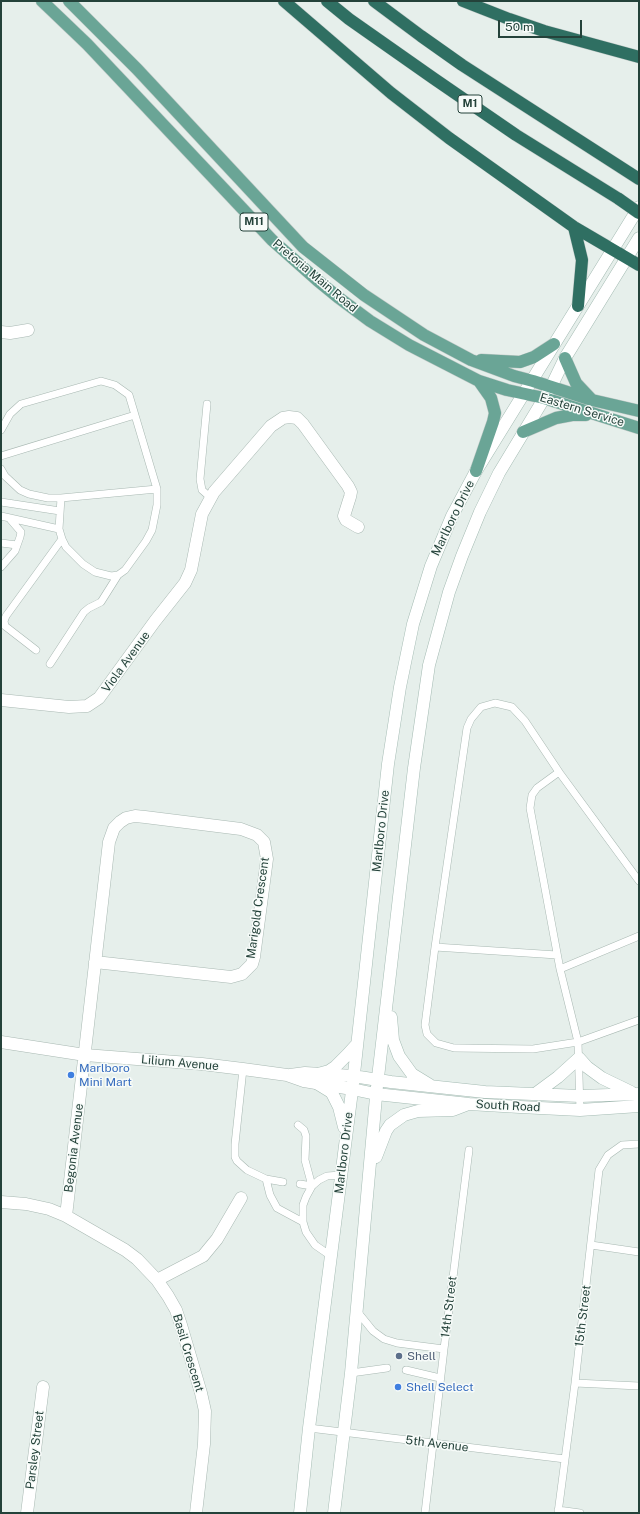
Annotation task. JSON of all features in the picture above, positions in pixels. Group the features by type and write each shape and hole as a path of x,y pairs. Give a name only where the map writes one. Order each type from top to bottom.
{"highway":[{"path":"284,1 402,102 449,138 574,226 639,265"},
{"name":"M1","path":"327,1 349,19 439,83 516,135 639,213"},
{"name":"M1","path":"374,1 420,36 462,65 636,177"},
{"path":"463,1 508,19 639,57"},
{"path":"574,226 582,260 578,306"}],"main road":[{"name":"Pretoria Main Road","path":"42,1 87,44 234,201 298,265 370,321 409,345 479,381 507,390 525,393"},
{"name":"Pretoria Main Road","path":"69,1 137,69 303,247 364,295 424,335 471,360 514,376 533,381"},
{"path":"471,360 520,362 532,358 554,344"},
{"path":"565,358 576,383 592,400"},
{"path":"476,471 495,413 492,398 479,381"},
{"name":"Eastern Service","path":"533,381 592,400 639,411"},
{"name":"Eastern Service","path":"525,393 639,428"},
{"path":"524,432 560,417 572,415 596,415"}],"street":[{"name":"Marlboro Drive","path":"300,1513 309,1428 352,1090 388,764 406,654 413,624 431,566 452,516 476,471 533,381 554,344 639,207"},
{"name":"Marlboro Drive","path":"334,1513 351,1374 376,1094 414,768 429,666 449,592 462,556 496,480 551,386 565,358 639,238"},
{"path":"1,332 10,333 28,330"},
{"name":"Viola Avenue","path":"1,700 68,707 86,706 99,698 155,621 185,584 191,570 202,514 211,498 241,459 271,426 283,418 297,418 303,424 350,489 350,497 344,516 346,520 358,526"},
{"name":"Marigold Crescent","path":"85,1055 109,842 114,828 126,818 135,816 241,829 256,835 264,842 267,859 254,957 252,964 242,974 231,977 96,962"},
{"path":"388,994 393,1040 399,1056 412,1074 434,1087"},
{"name":"Lilium Avenue","path":"1,1042 85,1055 202,1064 243,1069 287,1075 304,1082 318,1079 353,1076 378,1081"},
{"path":"346,1134 339,1107 333,1095 318,1079 335,1067 357,1044"},
{"name":"Begonia Avenue","path":"66,1216 85,1055"},
{"path":"535,1094 558,1077 579,1058 587,1067 608,1082 637,1094"},
{"name":"Lilium Avenue","path":"318,1079 352,1090"},
{"name":"South Road","path":"378,1081 485,1092 580,1096 637,1094"},
{"name":"South Road","path":"352,1090 469,1104 580,1110 639,1106"},
{"path":"369,1183 382,1140 390,1125 397,1119 410,1113 453,1110 469,1104"},
{"path":"157,1280 204,1256 217,1240 241,1198"},
{"name":"Basil Crescent","path":"1,1202 26,1204 49,1209 66,1216 125,1250 137,1259 157,1280 172,1303 181,1325 205,1411 204,1444 196,1513"},
{"name":"Parsley Street","path":"27,1513 43,1387"}],"lane":[{"path":"1,430 10,414 21,404 101,381 115,385 129,395 157,489 157,505 152,530 146,541 125,570 118,575 100,602 84,612 50,664"},
{"path":"207,404 200,479 202,490 211,498"},
{"path":"1,456 135,415"},
{"path":"1,469 5,476 20,490 38,497 61,498 157,489"},
{"path":"61,498 59,529 66,547 78,559 95,572 111,576 118,575"},
{"path":"1,502 60,511"},
{"path":"1,516 59,529"},
{"path":"1,568 15,551 21,532 9,518"},
{"path":"36,650 5,626 4,621 6,616 62,539"},
{"path":"1,543 17,545"},
{"path":"639,881 559,772 525,721 512,707 504,704 488,704 481,707 476,712 467,728 435,947 425,1025 427,1034 436,1043 454,1048 532,1049 578,1042 639,1020"},
{"path":"559,772 537,788 530,801 530,808 557,955 578,1042 580,1110"},
{"path":"560,969 639,936"},
{"path":"435,947 557,955"},
{"path":"243,1069 235,1157 237,1162 247,1170 266,1179 283,1182"},
{"path":"298,1126 304,1130 306,1136 305,1160 312,1186"},
{"name":"15th Street","path":"558,1512 575,1383 599,1170 608,1155 622,1146 639,1144"},
{"name":"14th Street","path":"425,1513 440,1378 470,1150"},
{"path":"331,1256 315,1245 306,1232 303,1222 303,1205 312,1186 327,1176 341,1176"},
{"path":"266,1179 270,1195 277,1208 303,1222"},
{"path":"300,1184 312,1186"},
{"path":"591,1245 639,1252"},
{"path":"356,1309 373,1331 384,1339 397,1345 444,1349"},
{"path":"351,1374 387,1368"},
{"path":"406,1370 440,1378"},
{"path":"575,1383 639,1386"},
{"name":"5th Avenue","path":"309,1428 565,1458"},
{"path":"558,1512 580,1513"}],"place":[{"name":"Marlboro Mini Mart","path":"71,1075"},
{"name":"Shell","path":"399,1356"},
{"name":"Shell Select","path":"398,1387"}]}
